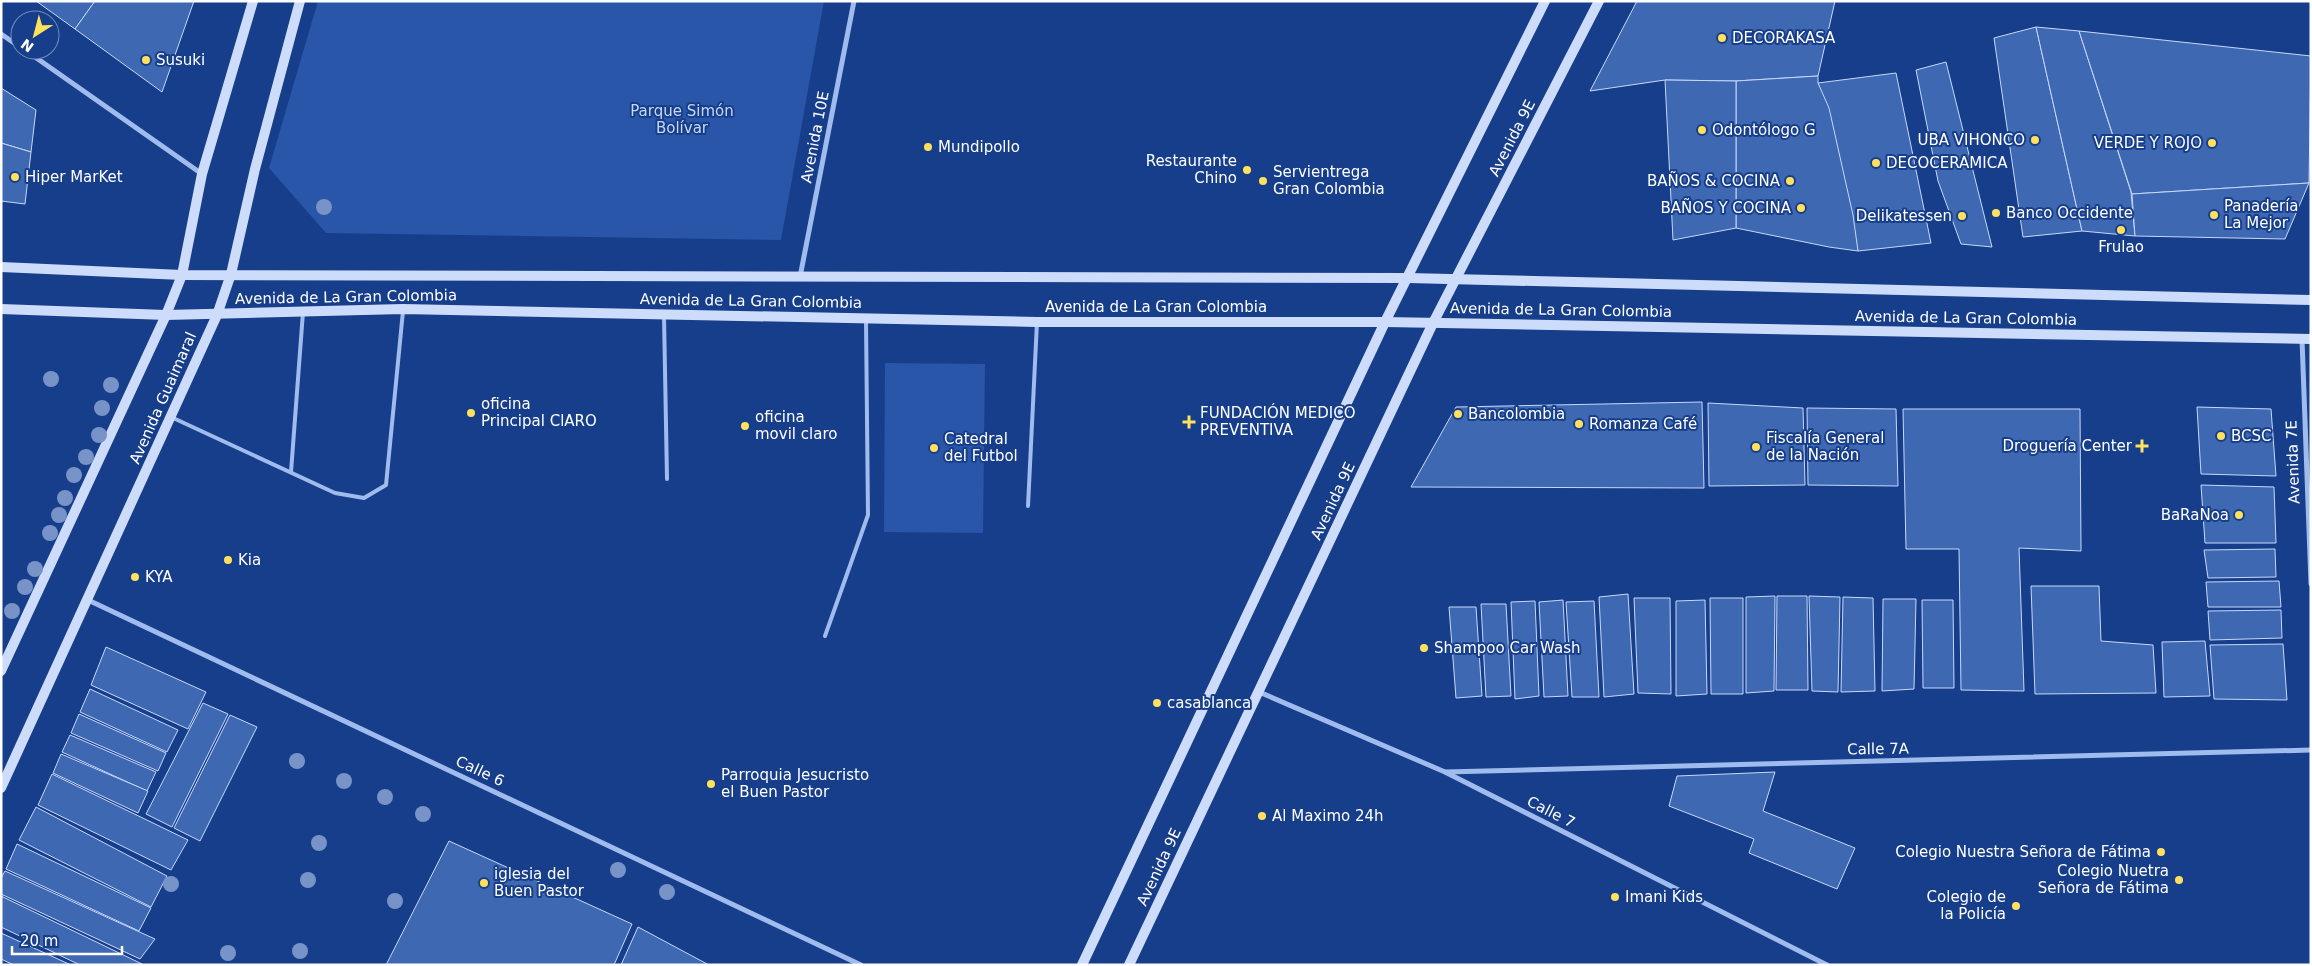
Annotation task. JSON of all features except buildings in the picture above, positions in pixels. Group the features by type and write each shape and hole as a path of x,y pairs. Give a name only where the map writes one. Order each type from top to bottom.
{"street":[{"name":"Avenida Guaimaral","path":"1,671 166,315 182,275 202,174 252,1"},
{"name":"Avenida Guaimaral","path":"1,788 217,315 231,274 255,169 300,1"},
{"name":"Avenida 10E","path":"800,277 854,1"},
{"name":"Avenida 9E","path":"1082,965 1385,322 1545,1"},
{"name":"Avenida 9E","path":"1130,965 1433,323 1599,1"},
{"path":"39,60 202,174"},
{"name":"Avenida de La Gran Colombia","path":"1,267 182,275 1408,278 1455,281 2311,300"},
{"name":"Avenida de La Gran Colombia","path":"1,309 166,315 403,309 1037,322 1385,322 2306,339"},
{"name":"Avenida 7E","path":"2306,339 2311,584"},
{"name":"Calle 6","path":"88,600 861,965"},
{"name":"Calle 7","path":"1259,692 1445,772 1827,965"},
{"name":"Calle 7A","path":"1445,772 2311,750"}],"lane":[{"path":"170,417 335,493 364,498 386,485 403,309"},
{"path":"291,472 303,312"},
{"path":"664,314 667,479"},
{"path":"825,636 868,515 866,318"},
{"path":"1028,506 1037,322"}],"green space":[{"name":"Parque Simón Bolívar","path":"318,1 824,1 781,240 326,233 269,168"},
{"name":"Catedral del Futbol","path":"885,363 985,364 983,533 884,532"}],"place":[{"name":"DECORAKASA","path":"1722,38"},
{"name":"Susuki","path":"146,60"},
{"name":"Odontólogo G","path":"1702,130"},
{"name":"UBA VIHONCO","path":"2035,140"},
{"name":"VERDE Y ROJO","path":"2212,143"},
{"name":"Mundipollo","path":"928,147"},
{"name":"DECOCERAMICA","path":"1876,163"},
{"name":"Restaurante Chino","path":"1247,170"},
{"name":"Hiper MarKet","path":"15,177"},
{"name":"Servientrega Gran Colombia","path":"1263,181"},
{"name":"BAÑOS & COCINA","path":"1790,181"},
{"name":"BAÑOS Y COCINA","path":"1801,208"},
{"name":"Banco Occidente","path":"1996,213"},
{"name":"Panadería La Mejor","path":"2214,215"},
{"name":"Delikatessen","path":"1962,216"},
{"name":"Frulao","path":"2121,230"},
{"name":"oficina Principal ClARO","path":"471,413"},
{"name":"Bancolombia","path":"1458,414"},
{"name":"FUNDACIÓN MEDICO PREVENTIVA","path":"1189,422"},
{"name":"Romanza Café","path":"1579,424"},
{"name":"oficina movil claro","path":"745,426"},
{"name":"BCSC","path":"2221,436"},
{"name":"Droguería Center","path":"2142,446"},
{"name":"Fiscalía General de la Nación","path":"1756,447"},
{"name":"Catedral del Futbol","path":"934,448"},
{"name":"BaRaNoa","path":"2239,515"},
{"name":"Kia","path":"228,560"},
{"name":"KYA","path":"135,577"},
{"name":"Shampoo Car Wash","path":"1424,648"},
{"name":"casablanca","path":"1157,703"},
{"name":"Parroquia Jesucristo el Buen Pastor","path":"711,784"},
{"name":"Al Maximo 24h","path":"1262,816"},
{"name":"Colegio Nuestra Señora de Fátima","path":"2161,852"},
{"name":"Colegio Nuetra Señora de Fátima","path":"2179,880"},
{"name":"iglesia del Buen Pastor","path":"484,883"},
{"name":"Imani Kids","path":"1615,897"},
{"name":"Colegio de la Policía","path":"2016,906"}]}
